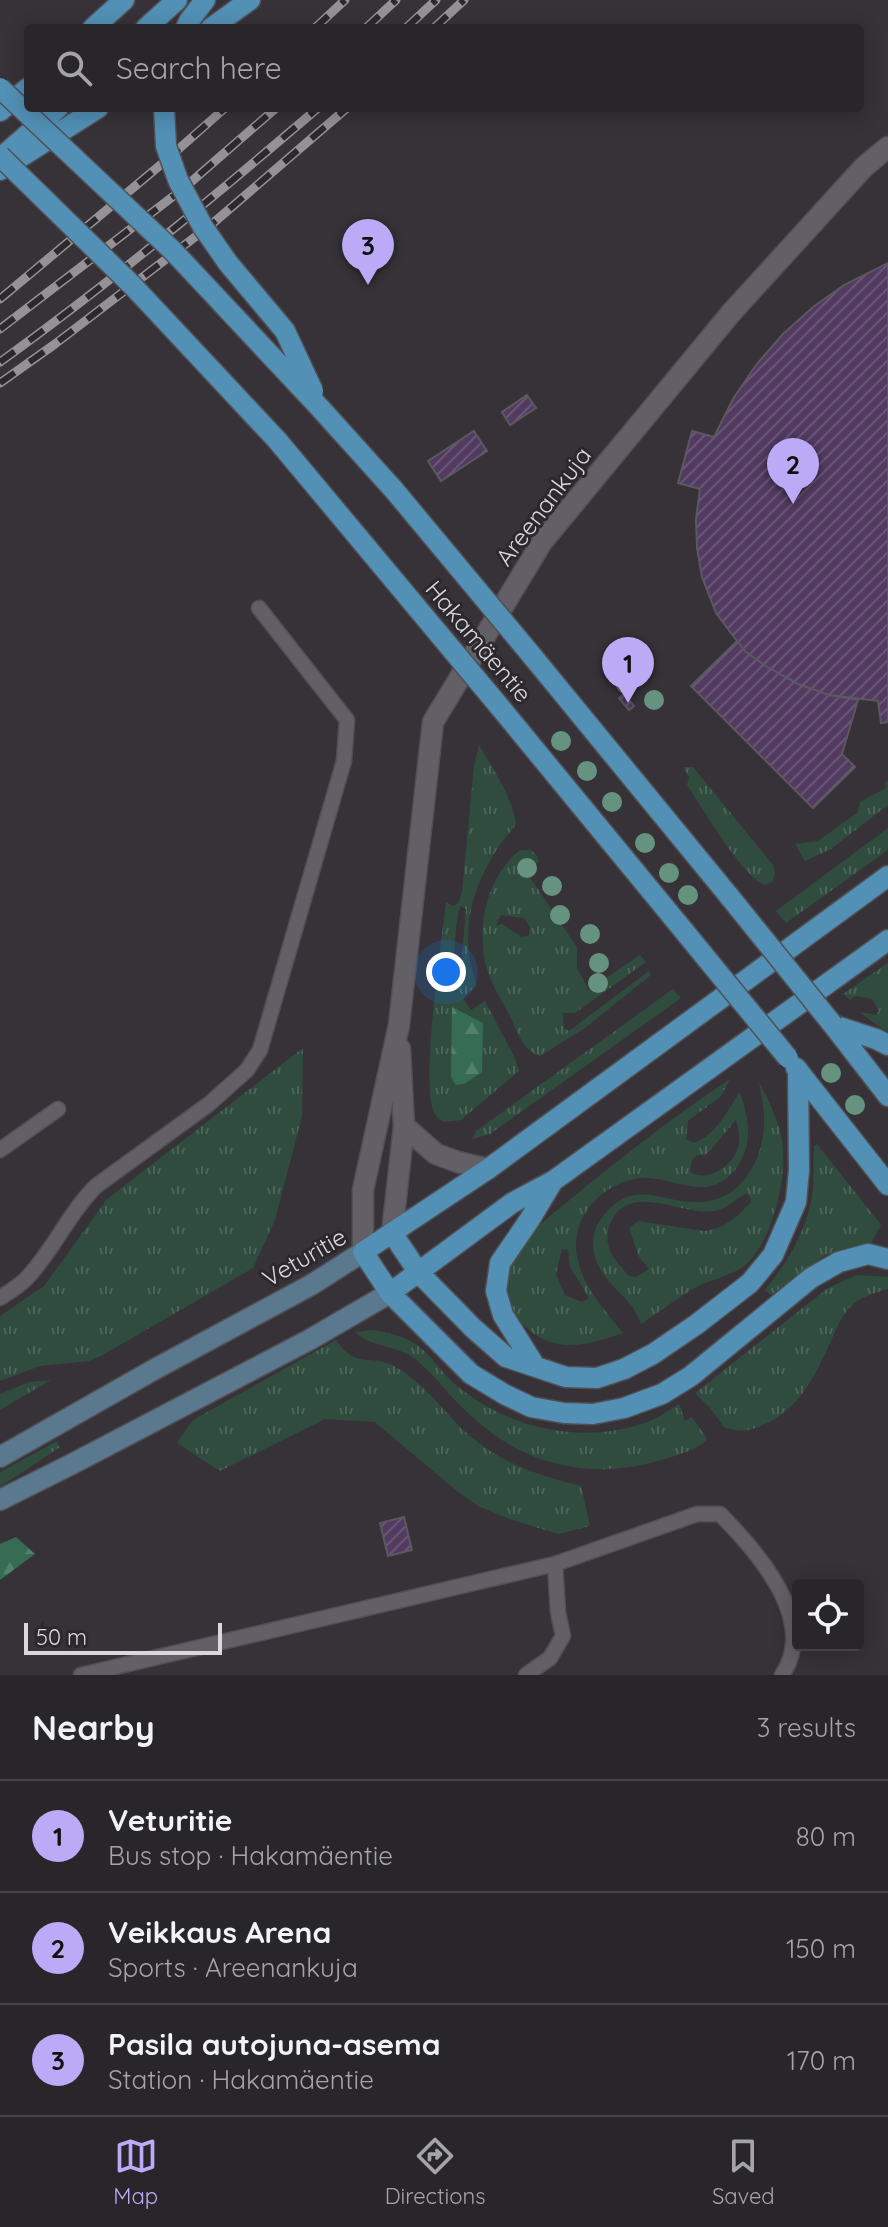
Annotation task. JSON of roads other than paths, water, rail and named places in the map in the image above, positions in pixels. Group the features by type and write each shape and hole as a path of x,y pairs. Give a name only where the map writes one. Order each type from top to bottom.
{"main road":[{"path":"97,24 124,0"},
{"path":"150,24 177,0"},
{"path":"188,24 205,0"},
{"path":"217,24 250,0"},
{"name":"Hakamäentie","path":"0,88 24,111"},
{"path":"0,111 24,91"},
{"name":"Hakamäentie","path":"25,112 172,250 394,490 729,896 888,1096"},
{"path":"0,158 53,112"},
{"path":"0,170 92,112"},
{"path":"164,112 166,146 178,180 203,227 228,263 285,331 321,409"},
{"name":"Hakamäentie","path":"0,158 133,286 277,440 684,931 888,1185"},
{"name":"Veturitie","path":"0,1457 311,1285 363,1252 488,1169 888,876"},
{"path":"0,1500 271,1360 390,1293 512,1203 553,1181 888,940"},
{"path":"833,1025 888,1045"},
{"path":"392,1233 419,1273 506,1357 566,1377 597,1378 624,1369 653,1354 697,1324 750,1283 773,1255 796,1202 799,1170 793,1064"},
{"path":"535,1366 503,1315 496,1291 500,1263 553,1181"},
{"path":"363,1252 390,1293 471,1374 531,1407 593,1414 624,1408 662,1394 691,1376 811,1278 839,1262 868,1254 888,1259"}],"street":[{"name":"Areenankuja","path":"363,1252 365,1180 399,1025 433,722 542,542 731,313 864,167 888,147"},
{"name":"Areenankuja","path":"392,1233 404,1126 399,1025"},
{"path":"404,1126 436,1154 488,1169"}],"lane":[{"path":"0,1298 24,1282 82,1200 96,1186 209,1104 247,1070 260,1050 344,761 347,720 259,608"},
{"path":"0,1150 58,1109"},
{"path":"81,1675 555,1564 697,1514 720,1514 748,1542 783,1597 792,1617 792,1651 785,1674"},
{"path":"526,1675 550,1658 563,1636 555,1564"}],"railway":[{"path":"319,24 345,0"},
{"path":"370,24 396,0"},
{"path":"410,24 436,0"},
{"path":"438,24 464,0"},
{"path":"0,299 220,112"},
{"path":"0,329 184,188 271,112"},
{"path":"0,362 162,238 313,112"},
{"path":"0,383 212,224 342,112"}],"place":[{"name":"Pasila autojuna-asema","path":"368,285"},
{"name":"Veikkaus Arena","path":"793,504"},
{"name":"Veturitie","path":"628,703"}]}
